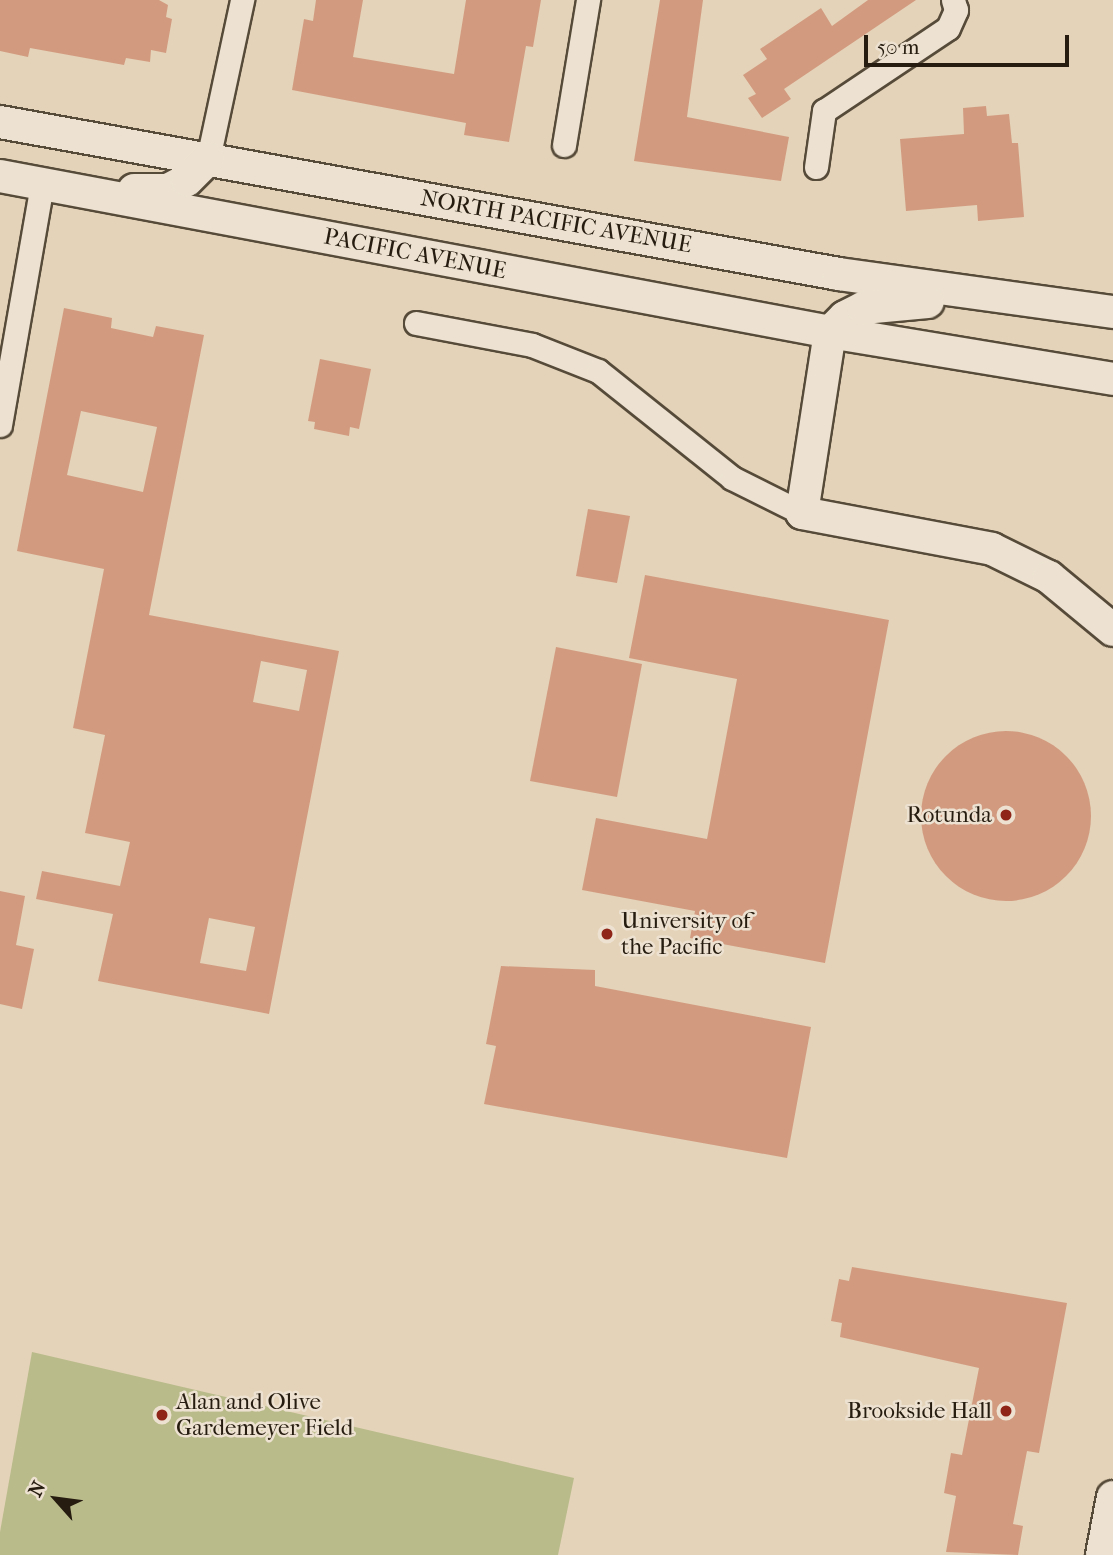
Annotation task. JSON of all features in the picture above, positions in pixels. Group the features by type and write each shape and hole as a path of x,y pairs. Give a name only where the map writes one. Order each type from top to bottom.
{"main road":[{"name":"NORTH PACIFIC AVENUE","path":"0,122 839,274 1113,312"},
{"path":"42,184 169,190 187,180 208,159"},
{"name":"PACIFIC AVENUE","path":"0,176 830,332"},
{"path":"1029,302 886,303 845,317 830,332 802,513 865,528 960,540 1004,554 1049,576 1113,630"},
{"path":"830,332 1113,379"},
{"path":"1102,1555 1113,1497"}],"street":[{"path":"208,159 242,0"},
{"path":"564,145 588,0"},
{"path":"816,167 824,111 948,28 956,10 953,0"},
{"path":"0,425 42,184"},
{"path":"416,323 531,345 598,371 732,478 802,513"}],"green space":[{"name":"Alan and Olive Gardemeyer Field","path":"32,1352 574,1478 558,1555 0,1555 0,1532"}],"building":[{"path":"0,0 159,0 168,5 166,17 172,19 166,53 151,50 150,62 126,58 124,65 30,48 28,57 0,51"},
{"path":"316,0 363,0 353,57 454,74 466,0 541,0 533,47 526,46 509,142 464,135 466,123 292,90 304,19 313,21"},
{"path":"660,0 703,0 687,117 789,137 781,181 634,161"},
{"path":"868,0 916,0 784,89 791,99 762,118 748,98 756,94 743,75 767,59 760,49 821,8 832,26"},
{"path":"986,106 987,116 1009,114 1012,143 1018,143 1024,217 978,221 977,205 906,211 900,139 964,134 963,108"},
{"path":"64,308 112,318 111,328 153,337 156,326 204,335 149,615 339,651 269,1014 98,981 113,914 36,899 42,871 120,886 130,842 85,833 105,735 73,728 104,569 17,551","holes":["81,411 157,427 143,492 67,475","261,661 307,670 299,711 253,702","209,918 255,927 246,971 200,963"]},
{"path":"320,359 371,369 359,429 350,427 349,436 314,429 315,422 308,421"},
{"path":"588,509 630,516 617,583 576,576"},
{"path":"645,575 889,620 825,963 690,938 695,911 582,890 596,818 707,839 737,679 629,658"},
{"path":"556,647 642,664 617,797 530,781"},
{"name":"Rotunda","path":"1006,731 1039,737 1066,756 1085,783 1091,816 1085,849 1066,876 1039,895 1006,901 973,895 946,876 927,849 921,816 927,783 946,756 973,737"},
{"path":"0,891 25,896 16,945 34,949 22,1009 0,1004"},
{"path":"501,966 595,970 595,986 811,1027 787,1158 484,1104 496,1046 486,1044"},
{"name":"Brookside Hall","path":"852,1267 1067,1303 1039,1453 1027,1451 1013,1524 1023,1526 1018,1555 946,1552 956,1496 944,1493 951,1453 962,1455 979,1368 840,1337 842,1323 831,1321 839,1279 849,1281"}],"place":[{"name":"Rotunda","path":"1006,815"},
{"name":"University of the Pacific","path":"607,934"},
{"name":"Brookside Hall","path":"1006,1411"},
{"name":"Alan and Olive Gardemeyer Field","path":"162,1415"}]}
